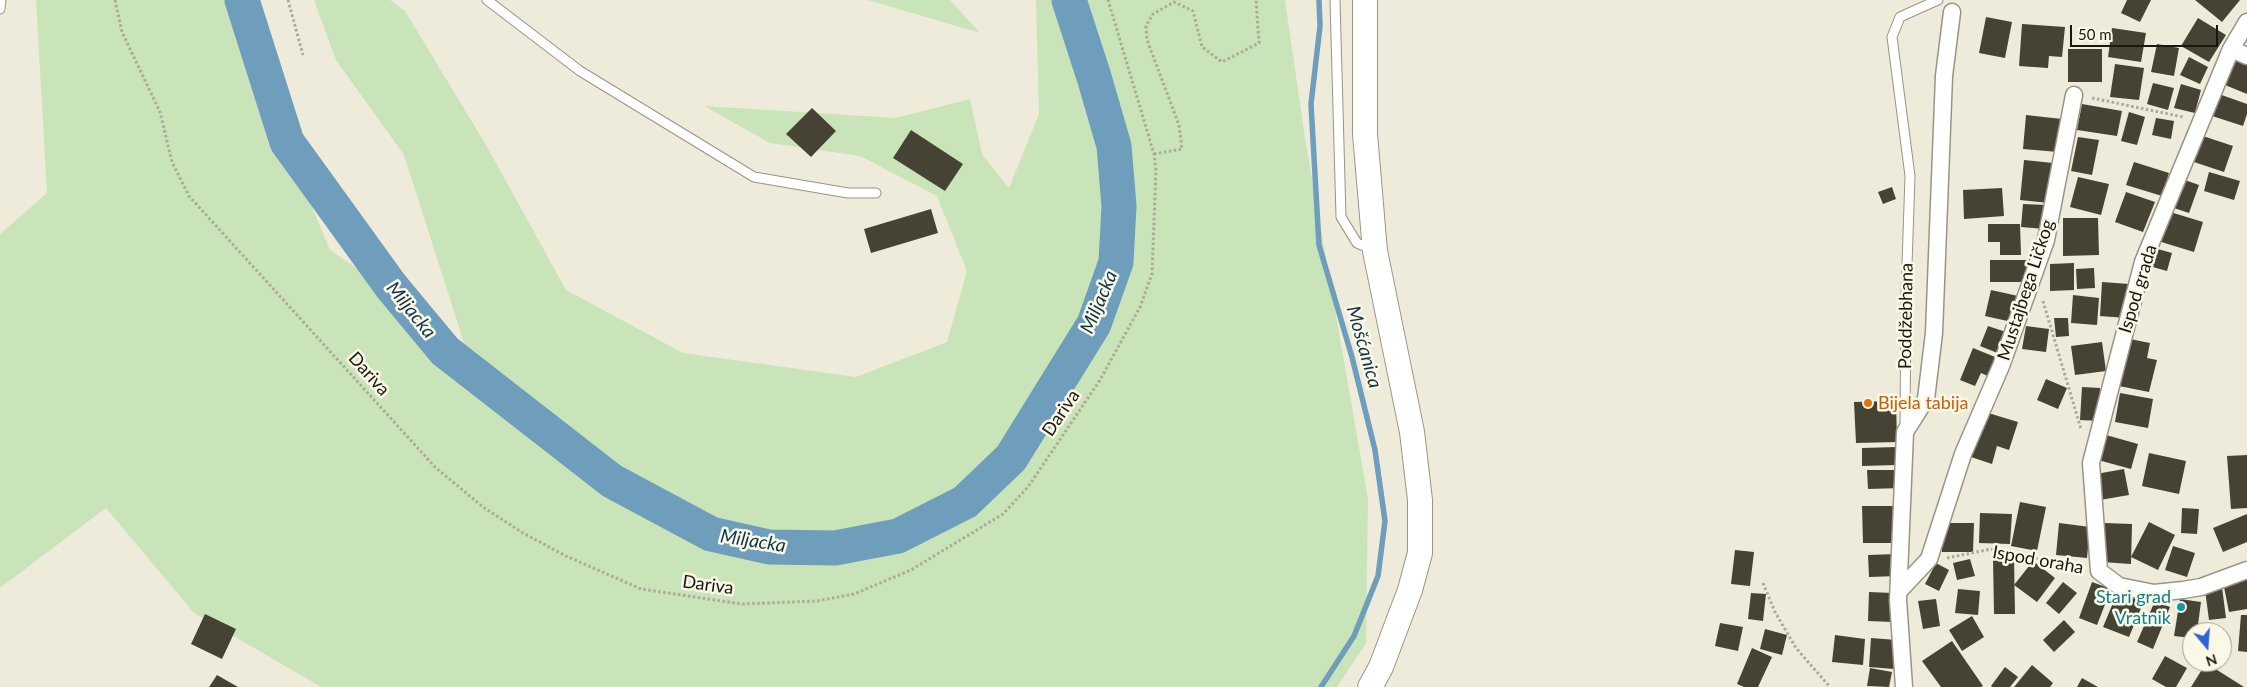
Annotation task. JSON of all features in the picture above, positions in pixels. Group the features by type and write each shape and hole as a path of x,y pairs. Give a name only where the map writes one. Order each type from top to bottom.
{"main road":[{"path":"1365,0 1365,134 1375,251 1412,432 1420,500 1420,553 1410,590 1381,666 1370,687"}],"street":[{"path":"1905,432 1926,399 1934,333 1944,76 1952,12"},
{"name":"Ispod grada","path":"2099,571 2091,463 2143,262 2199,121 2231,49 2247,22"},
{"path":"2231,49 2247,56"},
{"name":"Mustajbega Ličkog","path":"1900,590 1929,559 1963,454 2001,366 2046,240 2074,95"},
{"name":"Poddžebhana","path":"1904,687 1898,600 1900,590 1905,432"},
{"name":"Ispod oraha","path":"2099,571 2119,586 2154,593 2201,587 2247,570"}],"lane":[{"path":"0,9 1,0"},
{"path":"487,0 580,71 754,178 848,194 876,193"},
{"path":"1335,0 1341,217 1357,243 1375,251"},
{"name":"Poddžebhana","path":"1905,432 1906,294 1910,176 1892,36 1900,18 1938,0"}],"path":[{"name":"Dariva","path":"115,0 122,32 160,112 172,162 189,196 435,467 483,507 523,533 566,556 641,589 742,604 817,601 854,594 911,570 1003,514 1028,487 1100,380 1140,307 1152,274 1156,170 1154,154 1108,0"},
{"path":"288,0 303,55"},
{"path":"1154,154 1182,149 1179,125 1147,40 1146,26 1153,14 1174,2 1192,11 1202,47 1222,62 1259,43 1256,0"},
{"path":"2074,95 2199,121"},
{"path":"2042,297 2091,463"},
{"name":"Ispod oraha","path":"1946,558 1991,549 2099,571"},
{"path":"1764,583 1775,612 1796,648 1830,687"}],"green space":[{"path":"36,0 225,0 330,250 464,343 404,155 336,60 314,0 390,0 405,11 486,145 566,290 683,353 856,377 947,342 967,271 937,196 860,156 770,143 704,106 896,118 970,99 982,154 1009,188 1039,114 1036,0 1285,0 1305,138 1368,499 1366,643 1337,687 321,687 194,613 106,508 0,588 0,234 47,193"},
{"path":"868,0 950,0 980,33"}],"building":[{"path":"2127,0 2151,0 2140,22 2121,13"},
{"path":"2195,0 2240,0 2222,22"},
{"path":"1986,17 2012,22 2005,58 1979,53"},
{"path":"2198,18 2226,35 2209,62 2181,46"},
{"path":"2022,24 2065,27 2062,57 2049,56 2048,68 2019,66"},
{"path":"2112,28 2146,33 2141,62 2108,57"},
{"path":"2157,44 2179,48 2174,76 2151,72"},
{"path":"2068,49 2102,49 2102,82 2068,82"},
{"path":"2189,57 2208,67 2200,84 2180,75"},
{"path":"2237,59 2247,63 2247,94 2225,85"},
{"path":"2115,64 2144,68 2139,100 2110,97"},
{"path":"2153,83 2174,88 2168,110 2147,104"},
{"path":"2181,84 2201,90 2195,113 2174,108"},
{"path":"2216,93 2247,104 2247,114 2243,126 2209,115"},
{"path":"2082,104 2122,111 2117,136 2077,130"},
{"path":"812,108 836,131 811,157 786,134"},
{"path":"2129,112 2145,117 2137,145 2121,141"},
{"path":"2026,115 2062,119 2058,152 2023,149"},
{"path":"2156,118 2174,121 2171,139 2152,135"},
{"path":"911,130 963,164 945,191 893,158"},
{"path":"2203,136 2233,146 2224,172 2194,162"},
{"path":"2078,137 2099,140 2092,175 2071,171"},
{"path":"2024,160 2053,163 2049,203 2020,200"},
{"path":"2134,162 2169,173 2162,196 2126,185"},
{"path":"2209,172 2240,181 2234,200 2204,191"},
{"path":"2078,177 2109,184 2101,215 2070,207"},
{"path":"2182,179 2199,185 2189,213 2171,207"},
{"path":"1892,187 1896,199 1883,204 1878,192"},
{"path":"2002,188 2004,216 1964,219 1963,190"},
{"path":"2126,192 2155,202 2143,232 2115,222"},
{"path":"2023,204 2047,205 2045,229 2021,227"},
{"path":"931,209 938,233 871,253 864,229"},
{"path":"2167,211 2203,222 2194,252 2158,241"},
{"path":"2063,218 2098,218 2099,255 2063,256"},
{"path":"1988,224 2020,224 2021,255 2000,255 2000,242 1988,242"},
{"path":"2154,248 2172,253 2167,271 2149,266"},
{"path":"1990,260 2028,260 2028,282 1990,282"},
{"path":"2074,263 2074,290 2050,291 2050,264"},
{"path":"2094,268 2095,288 2077,289 2076,269"},
{"path":"2102,282 2129,284 2126,318 2100,316"},
{"path":"1991,290 2018,296 2012,322 1985,316"},
{"path":"2073,295 2099,298 2097,325 2071,323"},
{"path":"2054,318 2068,318 2069,336 2056,337"},
{"path":"1988,326 2009,333 2000,354 1980,346"},
{"path":"2026,326 2049,329 2046,352 2022,349"},
{"path":"2130,339 2150,343 2147,358 2157,360 2149,392 2119,386"},
{"path":"2102,342 2106,371 2075,375 2071,346"},
{"path":"1973,348 2000,359 1992,378 1981,373 1975,386 1960,380"},
{"path":"2046,379 2067,388 2058,409 2037,400"},
{"path":"2082,387 2100,388 2099,421 2080,420"},
{"path":"2120,393 2153,399 2148,428 2115,422"},
{"path":"1896,401 1897,442 1856,443 1854,402"},
{"path":"1985,412 2018,422 2009,450 1997,446 1992,464 1971,457"},
{"path":"2106,435 2138,444 2131,469 2098,460"},
{"path":"1897,447 1897,465 1862,466 1862,448"},
{"path":"2149,453 2186,461 2179,494 2142,486"},
{"path":"2247,455 2247,508 2231,509 2227,456"},
{"path":"2124,469 2129,495 2100,500 2096,474"},
{"path":"1867,470 1902,470 1902,488 1868,489"},
{"path":"2020,502 2046,507 2037,551 2011,546"},
{"path":"1862,506 1897,506 1898,543 1863,543"},
{"path":"2182,508 2199,509 2197,534 2181,533"},
{"path":"1980,513 2012,514 2010,544 1979,543"},
{"path":"2247,514 2247,542 2223,552 2213,528"},
{"path":"2149,522 2175,535 2158,570 2131,557"},
{"path":"1942,523 1974,523 1973,552 1942,552"},
{"path":"2059,523 2090,527 2087,558 2056,555"},
{"path":"2104,523 2132,524 2131,564 2102,562"},
{"path":"2173,546 2195,553 2187,577 2165,570"},
{"path":"1735,550 1754,552 1750,586 1731,584"},
{"path":"1897,554 1898,576 1869,577 1868,555"},
{"path":"2014,557 2015,614 1994,614 1993,558"},
{"path":"1970,559 1975,576 1957,580 1953,563"},
{"path":"2033,561 2055,578 2037,602 2014,585"},
{"path":"1936,563 1949,570 1939,591 1925,584"},
{"path":"2247,577 2247,609 2229,612 2223,582"},
{"path":"2063,582 2077,593 2059,614 2046,603"},
{"path":"2092,582 2111,589 2097,625 2079,618"},
{"path":"2222,587 2226,618 2209,620 2205,590"},
{"path":"1958,589 1980,591 1978,615 1955,613"},
{"path":"2118,591 2144,601 2129,637 2103,627"},
{"path":"1869,592 1893,593 1893,622 1868,621"},
{"path":"1751,593 1766,594 1763,621 1748,619"},
{"path":"1936,599 1940,626 1923,629 1918,601"},
{"path":"2180,599 2201,602 2198,622 2182,622 2182,637 2174,636"},
{"path":"2155,601 2170,607 2153,649 2137,642"},
{"path":"205,614 236,629 222,659 191,644"},
{"path":"2241,615 2247,615 2247,652 2238,651"},
{"path":"1972,616 1984,637 1962,651 1949,630"},
{"path":"2064,620 2075,632 2054,652 2043,640"},
{"path":"1720,623 1743,627 1738,651 1715,646"},
{"path":"1765,629 1787,635 1782,655 1760,649"},
{"path":"1835,635 1865,639 1863,665 1832,662"},
{"path":"1871,638 1896,640 1894,669 1869,667"},
{"path":"1952,641 1983,686 1941,687 1922,661"},
{"path":"1752,648 1772,657 1758,687 1744,687 1737,684"},
{"path":"2165,656 2182,665 2182,672 2185,672 2176,687 2166,687 2152,679"},
{"path":"2032,665 2053,683 2050,687 2014,687"},
{"path":"2005,667 2018,677 2010,687 1992,687 1991,686"},
{"path":"1870,668 1892,672 1889,687 1867,686"},
{"path":"2200,672 2220,672 2244,687 2191,687"},
{"path":"217,675 238,687 209,687"},
{"path":"2082,678 2098,687 2077,687"}],"waterway":[{"name":"Miljacka","path":"242,0 287,142 391,286 445,351 612,481 711,534 769,547 835,548 898,536 965,502 1011,458 1094,324 1116,262 1119,206 1114,146 1069,0"},
{"name":"Mošćanica","path":"1319,0 1320,26 1311,104 1319,245 1352,357 1375,450 1385,521 1378,576 1354,636 1321,687"}],"place":[{"name":"Bijela tabija","path":"1868,403"},
{"name":"Stari grad Vratnik","path":"2181,607"}]}
